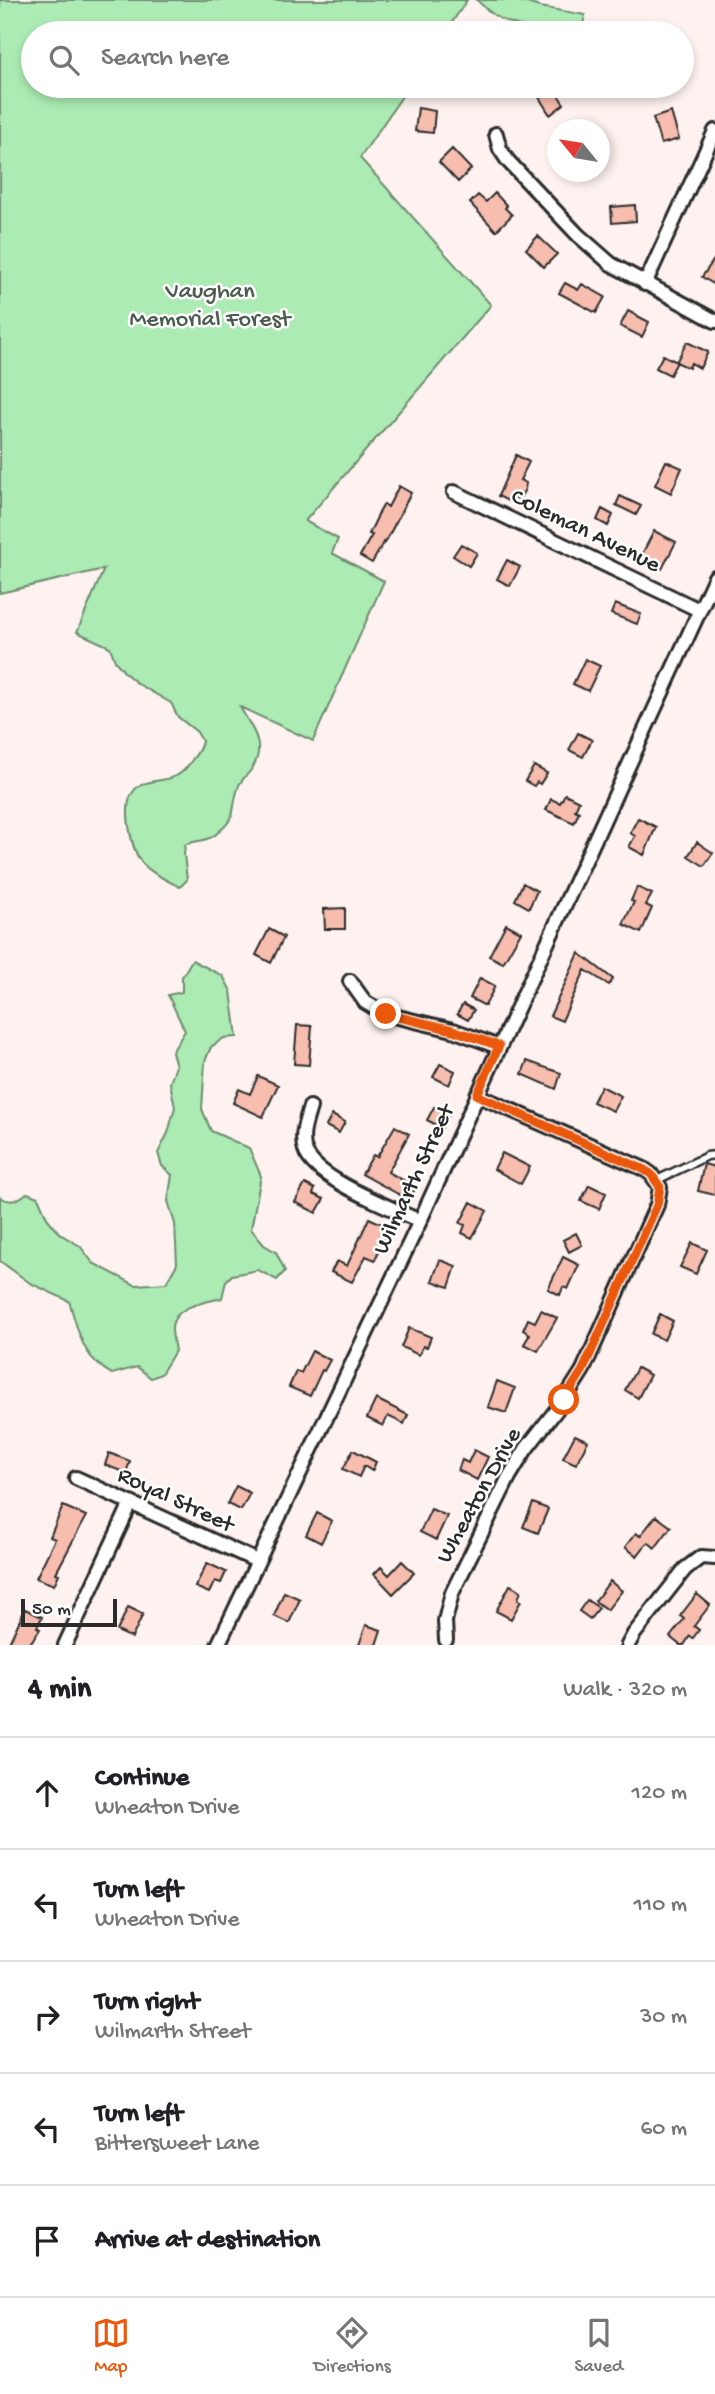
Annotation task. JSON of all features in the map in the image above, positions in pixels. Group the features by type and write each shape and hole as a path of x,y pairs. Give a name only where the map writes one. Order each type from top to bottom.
{"street":[{"path":"645,284 715,131"},
{"path":"496,134 500,149 508,161 578,235 611,264 715,321"},
{"name":"Coleman Avenue","path":"454,492 699,610"},
{"name":"Wilmarth Street","path":"218,1645 420,1221 715,578"},
{"path":"350,981 365,1002 386,1014 453,1030 499,1046"},
{"path":"477,1095 643,1169 657,1180"},
{"path":"310,1107 303,1136 305,1153 314,1165 330,1178 420,1221"},
{"name":"Wheaton Drive","path":"446,1640 445,1621 452,1593 518,1461 583,1370 657,1205 660,1187 657,1180"},
{"name":"Royal Street","path":"76,1478 257,1561"},
{"path":"65,1645 131,1503"},
{"path":"628,1645 685,1569 701,1557 715,1558"}],"lane":[{"path":"657,1180 707,1156 715,1155"}],"green space":[{"name":"Vaughan Memorial Forest","path":"0,0 467,0 453,21 21,21 21,98 401,98 360,158 491,305 305,521 338,539 332,553 384,581 313,741 240,707 256,735 257,758 239,785 228,823 211,837 185,845 187,880 180,887 151,871 139,858 129,828 128,807 137,787 177,776 183,771 197,753 202,741 197,732 178,717 171,703 138,684 125,673 115,661 110,647 77,632 104,569 0,593"},
{"path":"477,0 517,0 585,15 584,21 506,21 487,10"},
{"path":"192,960 223,976 231,991 237,1037 224,1038 211,1047 205,1061 202,1109 211,1131 249,1148 261,1176 251,1229 264,1245 276,1252 285,1271 277,1280 258,1270 232,1275 226,1281 222,1298 199,1303 184,1310 174,1321 172,1328 175,1351 161,1374 151,1378 137,1367 112,1374 87,1352 69,1301 30,1283 0,1261 0,1197 14,1200 27,1193 38,1197 47,1218 60,1234 80,1246 93,1263 135,1285 166,1283 177,1264 175,1224 168,1201 172,1175 162,1166 158,1153 168,1133 175,1107 170,1083 176,1066 172,1052 185,1031 168,995 182,992 182,977"}],"building":[{"path":"539,98 560,98 564,104 550,115"},
{"path":"418,108 435,111 433,133 415,131"},
{"path":"671,112 679,139 661,144 653,118"},
{"path":"452,149 471,169 458,182 439,162"},
{"path":"495,193 512,215 496,231 470,203 478,195 486,202"},
{"path":"635,205 636,221 612,223 611,207"},
{"path":"538,236 557,254 544,267 526,249"},
{"path":"715,258 715,285 702,277"},
{"path":"565,283 578,290 582,284 605,297 596,313 559,293"},
{"path":"628,311 649,322 642,337 620,326"},
{"path":"687,342 708,352 700,368 691,363 689,368 676,362"},
{"path":"663,355 677,362 670,375 656,368"},
{"path":"516,455 529,462 520,480 526,483 525,489 519,500 513,496 510,502 498,496"},
{"path":"666,461 682,468 671,493 655,485"},
{"path":"399,486 411,493 372,563 360,556 384,504 388,507"},
{"path":"620,496 641,506 636,515 616,505"},
{"path":"602,509 613,515 608,526 597,520"},
{"path":"654,531 676,542 662,569 640,558"},
{"path":"461,544 477,553 469,566 453,556"},
{"path":"507,560 520,567 510,586 497,579"},
{"path":"615,604 641,614 637,624 611,614"},
{"path":"585,659 600,666 588,691 573,684"},
{"path":"578,733 592,740 583,757 569,750"},
{"path":"534,766 547,773 540,784 537,782 534,786 525,781"},
{"path":"565,794 579,801 575,810 579,812 574,823 546,810 551,799 560,803"},
{"path":"638,818 656,827 644,855 629,847 635,836 630,833"},
{"path":"697,842 713,853 704,866 688,856"},
{"path":"523,883 537,891 529,908 515,900"},
{"path":"637,887 652,894 646,905 652,908 641,933 623,924 634,902 631,901"},
{"path":"345,908 345,929 325,929 324,909"},
{"path":"506,924 521,932 503,963 489,956"},
{"path":"269,929 284,937 271,963 256,955"},
{"path":"579,953 613,979 609,985 585,970 562,1021 550,1016"},
{"path":"480,978 495,986 485,1006 470,998"},
{"path":"463,1004 474,1010 468,1020 457,1014"},
{"path":"297,1025 312,1026 309,1065 294,1064"},
{"path":"527,1061 561,1073 556,1089 522,1074"},
{"path":"440,1064 455,1071 449,1085 433,1077"},
{"path":"258,1076 278,1085 263,1117 233,1103 239,1089 250,1094"},
{"path":"601,1086 621,1096 613,1111 593,1102"},
{"path":"434,1107 449,1115 442,1128 427,1120"},
{"path":"332,1115 345,1122 339,1133 326,1126"},
{"path":"395,1126 409,1134 388,1172 416,1187 409,1200 362,1174 373,1155 377,1157"},
{"path":"502,1153 530,1167 521,1184 494,1169"},
{"path":"704,1164 715,1167 715,1195 698,1191"},
{"path":"305,1184 315,1189 313,1194 324,1199 316,1213 295,1202"},
{"path":"589,1185 606,1193 599,1209 581,1201"},
{"path":"471,1202 487,1211 472,1238 462,1233 465,1225 460,1223"},
{"path":"369,1218 393,1229 388,1240 384,1238 375,1260 366,1256 352,1282 331,1272 337,1261 347,1266"},
{"path":"576,1233 582,1245 569,1252 563,1240"},
{"path":"692,1243 707,1250 696,1274 680,1267"},
{"path":"563,1257 579,1265 568,1289 563,1287 560,1295 548,1289"},
{"path":"440,1260 456,1266 449,1287 432,1281"},
{"path":"541,1310 557,1318 538,1351 524,1344 530,1334 523,1330 528,1319 535,1322"},
{"path":"660,1314 673,1321 664,1340 651,1334"},
{"path":"409,1328 431,1337 427,1347 423,1346 419,1355 401,1347"},
{"path":"312,1351 330,1360 324,1371 322,1370 310,1396 289,1387 296,1371 301,1373"},
{"path":"637,1368 650,1375 638,1398 625,1390"},
{"path":"497,1381 515,1388 506,1413 488,1407"},
{"path":"376,1399 408,1415 404,1424 388,1416 383,1426 367,1418"},
{"path":"575,1435 588,1441 576,1464 563,1458"},
{"path":"353,1450 376,1462 372,1471 364,1466 359,1477 343,1469"},
{"path":"474,1450 488,1457 477,1480 458,1470 462,1460 468,1463"},
{"path":"109,1453 130,1461 126,1473 105,1465"},
{"path":"236,1486 250,1493 241,1510 227,1504"},
{"path":"533,1503 548,1509 538,1533 523,1527"},
{"path":"63,1506 86,1516 56,1573 59,1574 54,1585 36,1578 55,1539 50,1537"},
{"path":"431,1509 447,1516 436,1540 420,1532"},
{"path":"317,1513 332,1521 321,1543 306,1535"},
{"path":"656,1516 671,1527 655,1548 648,1542 637,1556 625,1547 636,1533 640,1536"},
{"path":"402,1561 414,1573 393,1594 374,1574 381,1567 389,1575"},
{"path":"207,1563 226,1572 221,1583 215,1581 209,1593 195,1587"},
{"path":"610,1581 622,1591 607,1610 595,1601"},
{"path":"510,1585 521,1591 518,1599 521,1601 511,1619 496,1611"},
{"path":"284,1592 300,1599 289,1623 274,1616"},
{"path":"697,1594 710,1605 694,1626 699,1630 693,1638 690,1636 684,1645 680,1645 670,1637 684,1619 680,1616"},
{"path":"587,1600 599,1608 590,1619 579,1611"},
{"path":"128,1607 143,1614 132,1638 117,1631"},
{"path":"25,1609 42,1617 37,1627 40,1629 29,1645 8,1645"},
{"path":"366,1625 381,1630 376,1645 359,1645"}],"route":[{"path":"386,1014 453,1030 499,1046 477,1095 643,1169 657,1180 660,1187 657,1205 583,1370 564,1400"}]}
